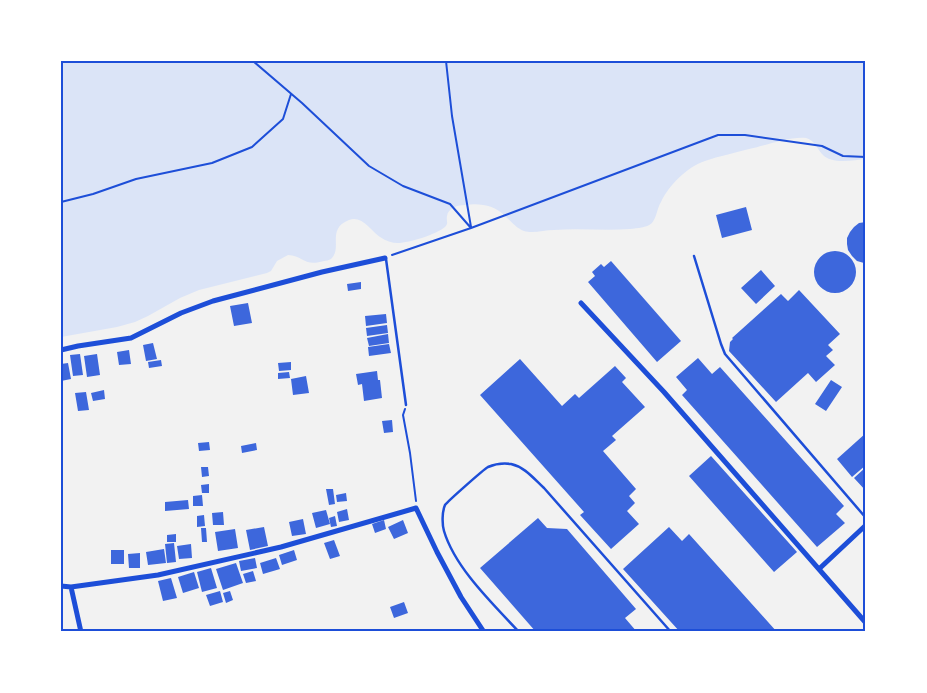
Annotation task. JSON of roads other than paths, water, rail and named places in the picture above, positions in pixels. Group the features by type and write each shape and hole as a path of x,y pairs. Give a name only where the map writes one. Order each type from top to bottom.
{"street":[{"path":"61,350 131,338 180,313 213,301 322,272 385,258"},
{"path":"581,303 664,392 866,623"},
{"path":"61,586 71,587 158,575 281,548 416,508 461,597 484,632"},
{"path":"819,569 866,525"},
{"path":"71,587 81,632"}],"lane":[{"path":"694,256 721,344 726,354 866,518"},
{"path":"385,258 406,405"},
{"path":"519,632 482,592 456,557 444,530 442,514 446,504 488,467 496,465 512,464 532,476 671,632"}]}
